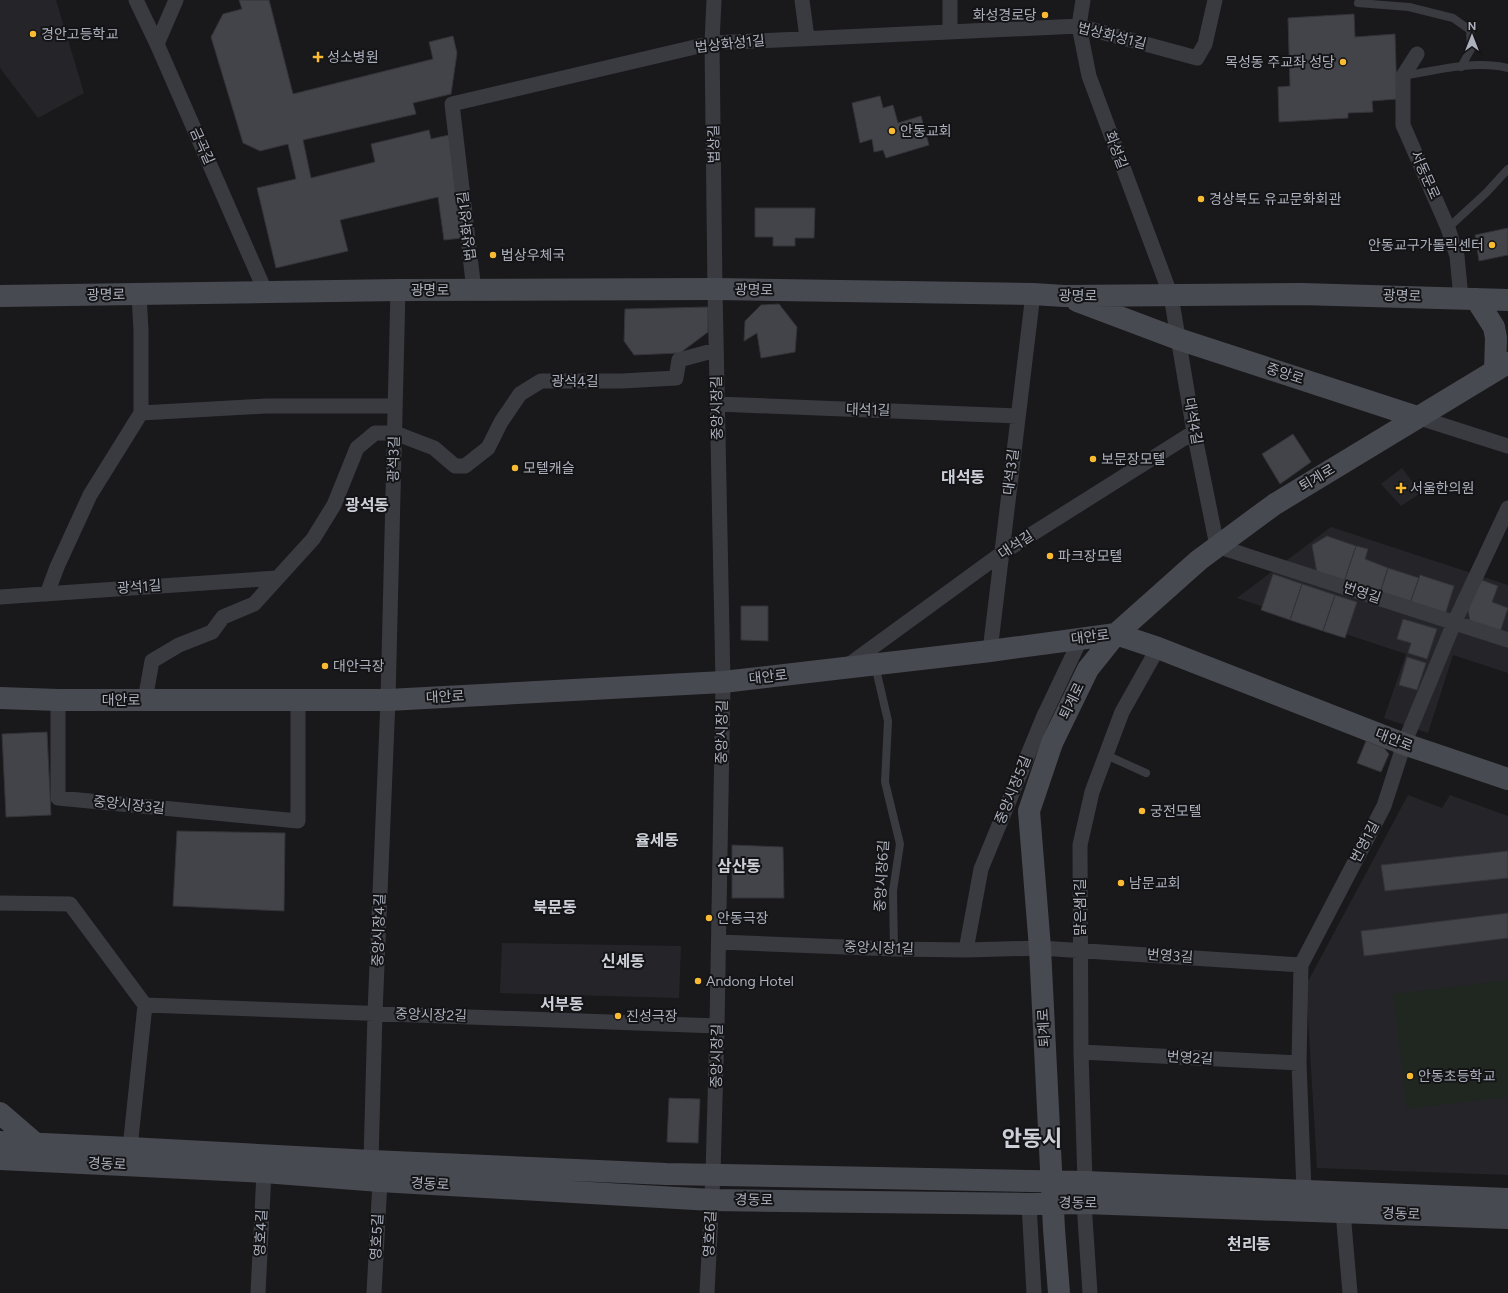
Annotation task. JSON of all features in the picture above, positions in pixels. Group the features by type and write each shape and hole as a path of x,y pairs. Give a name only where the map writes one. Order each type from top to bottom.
{"street":[{"name":"금곡길","path":"136,0 158,44 266,293"},
{"path":"158,44 176,0"},
{"name":"법상길","path":"714,0 712,43 715,289"},
{"path":"802,0 807,38"},
{"path":"950,0 950,31"},
{"name":"화성길","path":"1083,0 1078,26 1089,76 1171,296"},
{"name":"법상화성1길","path":"474,290 452,104 712,43 1078,26 1198,58 1205,44 1216,0"},
{"path":"1403,76 1417,54"},
{"name":"서동문로","path":"1403,76 1403,125 1448,228 1468,298"},
{"name":"광명로","path":"0,296 398,290 715,289 1032,294 1064,296 1301,294 1508,300"},
{"name":"중앙시장길","path":"713,1174 719,942 723,682 715,289"},
{"name":"광석3길","path":"388,700 398,290"},
{"name":"대석3길","path":"990,651 1032,294"},
{"path":"48,594 57,567 90,495 141,413 141,330 139,295"},
{"name":"중앙로","path":"1064,296 1178,339 1508,446"},
{"name":"대석4길","path":"1171,296 1194,432 1217,546"},
{"path":"1468,298 1494,327 1502,367"},
{"name":"광석4길","path":"395,433 434,448 455,466 465,466 488,448 501,422 520,394 540,381 622,381 676,378 678,360 716,350"},
{"name":"퇴계로","path":"1058,1293 1040,948 1029,810 1052,743 1088,670 1116,634 1199,560 1275,504 1502,367"},
{"name":"대석1길","path":"717,404 1018,416"},
{"path":"141,413 266,406 395,406"},
{"name":"대석길","path":"844,669 1002,553 1194,432"},
{"path":"145,700 152,661 179,645 212,632 223,617 254,604 313,539 334,505 356,448 375,433 395,433"},
{"name":"번영1길","path":"1304,1191 1299,1063 1301,965 1384,806 1404,744 1454,623 1508,508"},
{"name":"번영길","path":"1217,546 1508,640"},
{"name":"광석1길","path":"0,597 277,578"},
{"name":"대안로","path":"0,698 58,700 388,700 723,682 844,669 875,663 990,651 1116,634 1158,648 1404,744 1508,779"},
{"name":"중앙시장5길","path":"966,950 981,869 1042,718 1081,638"},
{"name":"맑은샘1길","path":"1090,1293 1084,1193 1081,1052 1080,845 1092,792 1122,712 1158,648"},
{"name":"중앙시장3길","path":"58,700 58,798 298,821 298,700"},
{"name":"중앙시장4길","path":"371,1162 375,1014 388,700"},
{"path":"0,903 70,904 145,1005 130,1148"},
{"name":"중앙시장1길","path":"719,942 894,949 966,950 1040,948"},
{"name":"번영3길","path":"1040,948 1301,965"},
{"name":"중앙시장2길","path":"145,1005 717,1026"},
{"name":"번영2길","path":"1081,1052 1299,1063"},
{"path":"0,1113 37,1152 0,1176"},
{"name":"경동로","path":"0,1142 37,1152 264,1172 380,1181 712,1200 1028,1204 1053,1203 1084,1193 1304,1191 1508,1199"},
{"name":"경동로","path":"0,1159 37,1152 130,1148 371,1162 666,1174 1052,1181 1084,1193 1343,1212 1508,1218"},
{"name":"영호4길","path":"258,1293 264,1172"},
{"name":"영호6길","path":"707,1293 713,1174"},
{"name":"영호5길","path":"374,1293 380,1181"},
{"path":"1028,1204 1034,1293"},
{"path":"1343,1212 1350,1293"}],"lane":[{"path":"1358,3 1409,7 1453,18 1470,30 1471,49 1461,67"},
{"path":"1403,76 1450,67 1497,66 1508,68"},
{"path":"1448,228 1486,193 1508,169"},
{"name":"중앙시장6길","path":"875,663 888,721 885,782 900,844 893,891 894,949"},
{"path":"1106,755 1146,773"}],"shaded area":[{"name":"경안고등학교","path":"0,0 56,0 84,93 38,118 0,68"},
{"name":"서울한의원","path":"1402,468 1421,493 1401,506 1381,484"},
{"path":"1331,527 1508,585 1508,673 1453,655 1428,733 1384,718 1406,654 1237,598"},
{"name":"안동초등학교","path":"1408,795 1442,808 1450,795 1508,816 1508,1175 1317,1168 1306,985"},
{"path":"502,943 681,946 679,998 500,993"},
{"path":"1508,980 1508,1097 1407,1109 1393,994"}],"building":[{"name":"성소병원","path":"239,0 269,0 293,94 433,59 429,42 453,36 457,53 451,94 413,103 416,114 303,140 311,178 375,162 371,144 429,130 431,139 449,135 462,238 444,240 438,197 340,220 348,251 276,268 257,188 296,179 288,144 260,151 243,143 211,37 223,14 242,9"},
{"name":"목성동 주교좌 성당","path":"1354,14 1355,37 1395,34 1397,99 1372,101 1373,112 1348,113 1348,118 1279,122 1278,87 1290,86 1288,18"},
{"name":"안동교회","path":"880,96 883,108 893,105 898,123 921,116 929,145 886,158 883,150 874,152 872,139 860,143 852,103"},
{"path":"755,208 815,208 814,238 795,238 795,246 773,246 773,237 755,237"},
{"name":"안동교구가톨릭센터","path":"1508,228 1508,255 1479,261 1475,235"},
{"path":"779,304 797,327 795,352 761,358 757,333 744,341 745,321 761,305"},
{"path":"708,307 708,332 680,353 634,355 624,341 625,309"},
{"path":"1293,434 1311,462 1280,484 1262,454"},
{"path":"1327,536 1356,546 1344,582 1317,573 1312,545"},
{"path":"1356,546 1368,549 1365,559 1388,568 1380,593 1344,582"},
{"path":"1388,568 1419,578 1410,603 1380,593"},
{"path":"1273,574 1302,584 1290,620 1261,610"},
{"path":"1420,575 1454,586 1445,615 1410,603"},
{"path":"1479,579 1498,586 1492,602 1508,608 1500,632 1470,621 1468,610"},
{"path":"1302,584 1335,595 1323,631 1290,620"},
{"path":"1335,595 1357,602 1345,638 1323,631"},
{"path":"741,606 768,606 768,641 741,640"},
{"path":"1403,619 1437,629 1427,659 1408,653 1411,643 1397,639"},
{"path":"1407,657 1426,663 1417,690 1399,685"},
{"path":"47,732 51,815 6,817 2,734"},
{"path":"1366,741 1384,748 1389,754 1381,772 1357,763"},
{"path":"177,831 285,833 284,911 173,906"},
{"path":"732,845 783,847 784,898 732,898"},
{"path":"1508,851 1508,878 1385,891 1381,865"},
{"path":"1508,913 1508,938 1364,956 1361,931"},
{"path":"669,1098 700,1099 698,1143 667,1142"}],"place":[{"name":"화성경로당","path":"1045,15"},
{"name":"경안고등학교","path":"33,34"},
{"name":"성소병원","path":"318,57"},
{"name":"목성동 주교좌 성당","path":"1343,62"},
{"name":"안동교회","path":"892,131"},
{"name":"경상북도 유교문화회관","path":"1201,199"},
{"name":"안동교구가톨릭센터","path":"1492,245"},
{"name":"법상우체국","path":"493,255"},
{"name":"보문장모텔","path":"1093,459"},
{"name":"모텔캐슬","path":"515,468"},
{"name":"서울한의원","path":"1401,488"},
{"name":"파크장모텔","path":"1050,556"},
{"name":"대안극장","path":"325,666"},
{"name":"궁전모텔","path":"1142,811"},
{"name":"남문교회","path":"1121,883"},
{"name":"안동극장","path":"709,918"},
{"name":"Andong Hotel","path":"698,981"},
{"name":"진성극장","path":"618,1016"},
{"name":"안동초등학교","path":"1410,1076"}],"district":[{"name":"대석동","path":"963,477"},
{"name":"광석동","path":"367,505"},
{"name":"율세동","path":"657,840"},
{"name":"삼산동","path":"739,866"},
{"name":"북문동","path":"555,907"},
{"name":"신세동","path":"623,961"},
{"name":"서부동","path":"562,1004"},
{"name":"안동시","path":"1032,1138"},
{"name":"천리동","path":"1249,1244"}]}
